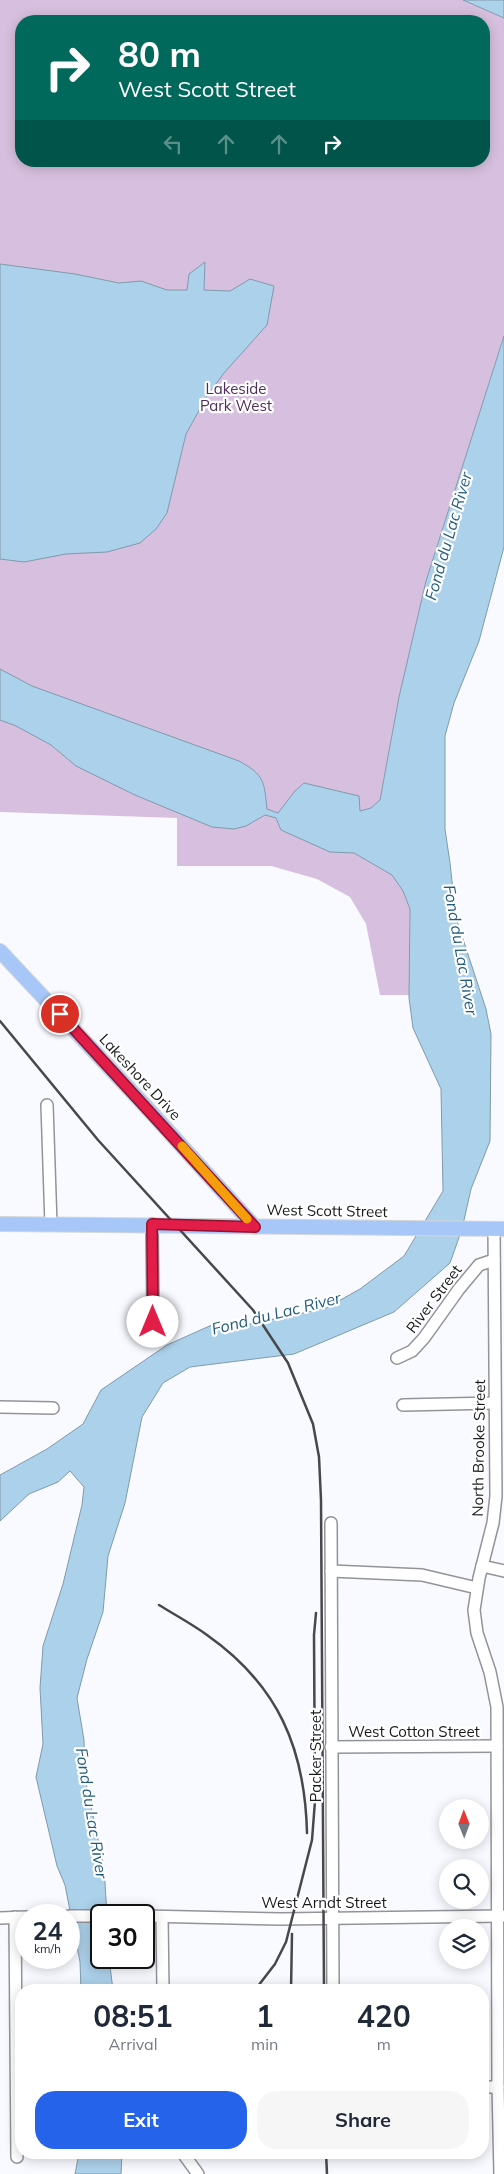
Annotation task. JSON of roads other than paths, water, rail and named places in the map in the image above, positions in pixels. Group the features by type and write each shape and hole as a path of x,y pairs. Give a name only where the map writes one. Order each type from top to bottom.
{"main road":[{"name":"Lakeshore Drive","path":"0,950 255,1227"},
{"name":"West Scott Street","path":"0,1224 152,1224 414,1229 499,1228"}],"street":[{"path":"47,1105 51,1225"},
{"path":"152,1224 153,1322"},
{"name":"North Brooke Street","path":"499,1228 494,1260 495,1503 490,1536 477,1588 475,1622 490,1672 497,1707 500,1916 498,2087 500,2174"},
{"name":"River Street","path":"398,1358 412,1351 424,1338 459,1289 479,1265 494,1260"},
{"path":"403,1405 495,1403"},
{"path":"0,1407 53,1408"},
{"name":"Packer Street","path":"331,1523 333,1984"},
{"path":"482,1566 504,1571"},
{"path":"331,1571 419,1574 477,1588"},
{"name":"West Cotton Street","path":"331,1748 497,1746"},
{"name":"West Arndt Street","path":"155,1917 332,1919 500,1916"},
{"path":"0,1918 15,1917"},
{"path":"162,1917 163,1984"},
{"path":"19,1969 19,1984"},
{"path":"489,2087 498,2087"},
{"path":"187,2159 198,2174"}],"water":[{"path":"463,0 504,0 504,18"},
{"path":"205,262 204,290 230,291 250,279 274,286 267,325 224,373 207,396 186,434 167,513 156,529 140,543 107,552 66,554 24,562 0,559 0,264 75,274 119,283 141,281 167,290 187,290 189,274"},
{"name":"Fond du Lac River","path":"504,336 504,547 479,641 454,703 445,736 445,829 456,918 486,1009 491,1034 490,1141 471,1189 462,1229 450,1263 394,1312 294,1354 190,1367 163,1383 142,1417 125,1503 108,1556 103,1612 87,1659 77,1698 84,1740 85,1778 104,1867 106,1904 90,1904 90,1969 110,1969 112,1984 81,1984 80,1904 69,1904 65,1885 57,1866 36,1777 43,1744 40,1688 43,1646 63,1584 82,1505 84,1487 70,1471 58,1482 29,1494 0,1521 0,1475 47,1449 83,1424 101,1390 167,1345 214,1324 251,1324 326,1308 360,1289 404,1256 443,1191 441,1089 413,1028 409,998 410,909 403,891 392,875 354,853 330,852 281,830 276,818 265,815 246,826 234,829 212,827 135,795 76,766 51,745 16,726 0,720 0,669 32,686 239,761 248,766 262,780 267,809 278,813 295,791 304,783 359,796 360,811 371,808 380,800 399,697 426,581"},
{"path":"78,2159 122,2159 121,2174 75,2174"}],"railway":[{"path":"0,1021 98,1140 253,1310 288,1363 313,1424 319,1457 321,1500 324,1984"},
{"path":"159,1605 201,1631 232,1654 269,1697 283,1721 301,1773 307,1833"},
{"path":"260,1984 275,1964 286,1942 312,1840 315,1801 314,1635 316,1613"},
{"path":"291,1984 292,1934"},
{"path":"326,2159 327,2174"}],"park label":[{"name":"Lakeside Park West","path":"236,398"}]}
